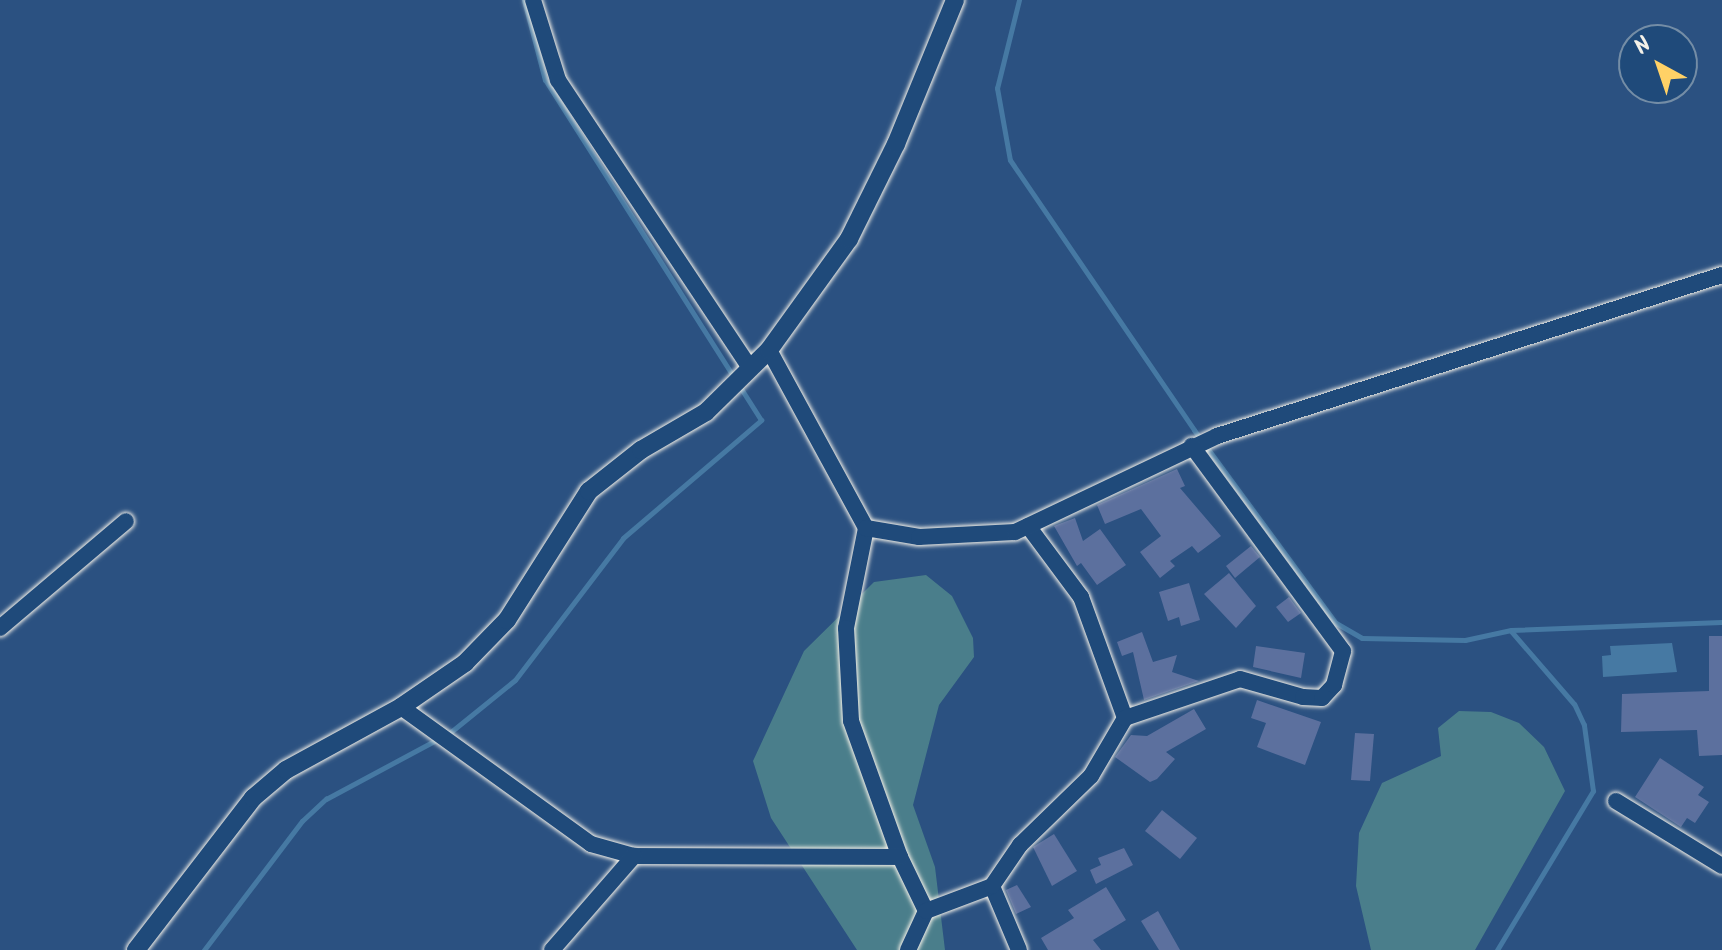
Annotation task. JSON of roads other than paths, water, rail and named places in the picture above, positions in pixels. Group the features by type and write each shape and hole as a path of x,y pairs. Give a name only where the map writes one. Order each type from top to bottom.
{"street":[{"path":"533,0 558,80 750,368"},
{"path":"136,950 253,798 286,770 401,707 465,663 507,620 589,491 641,450 706,412 769,350 849,239 896,144 955,0"},
{"path":"866,528 961,537 1015,532 1192,446 1722,275"},
{"path":"769,350 866,528 846,628 851,721 900,857 926,911"},
{"path":"908,950 926,911 992,886 1020,845 1091,776 1125,718 1240,679 1322,698 1342,664 1343,651 1192,446"},
{"path":"0,628 126,521"},
{"path":"1028,526 1081,597 1125,718"},
{"path":"401,707 591,844 634,856 900,857"},
{"path":"1616,801 1722,866"},
{"path":"552,950 634,856"},
{"path":"992,886 1019,950"}],"water":[{"path":"1672,643 1677,672 1603,677 1602,656 1611,655 1610,646"}],"waterway":[{"path":"447,735 515,680 623,538 761,420 545,80 524,0"},
{"path":"1019,0 997,88 1010,160 1194,430 1336,623 1362,638 1465,640 1511,630 1722,622"},
{"path":"1497,950 1593,791 1584,725 1574,704 1511,631"},
{"path":"204,950 302,821 326,799 438,739"}]}
